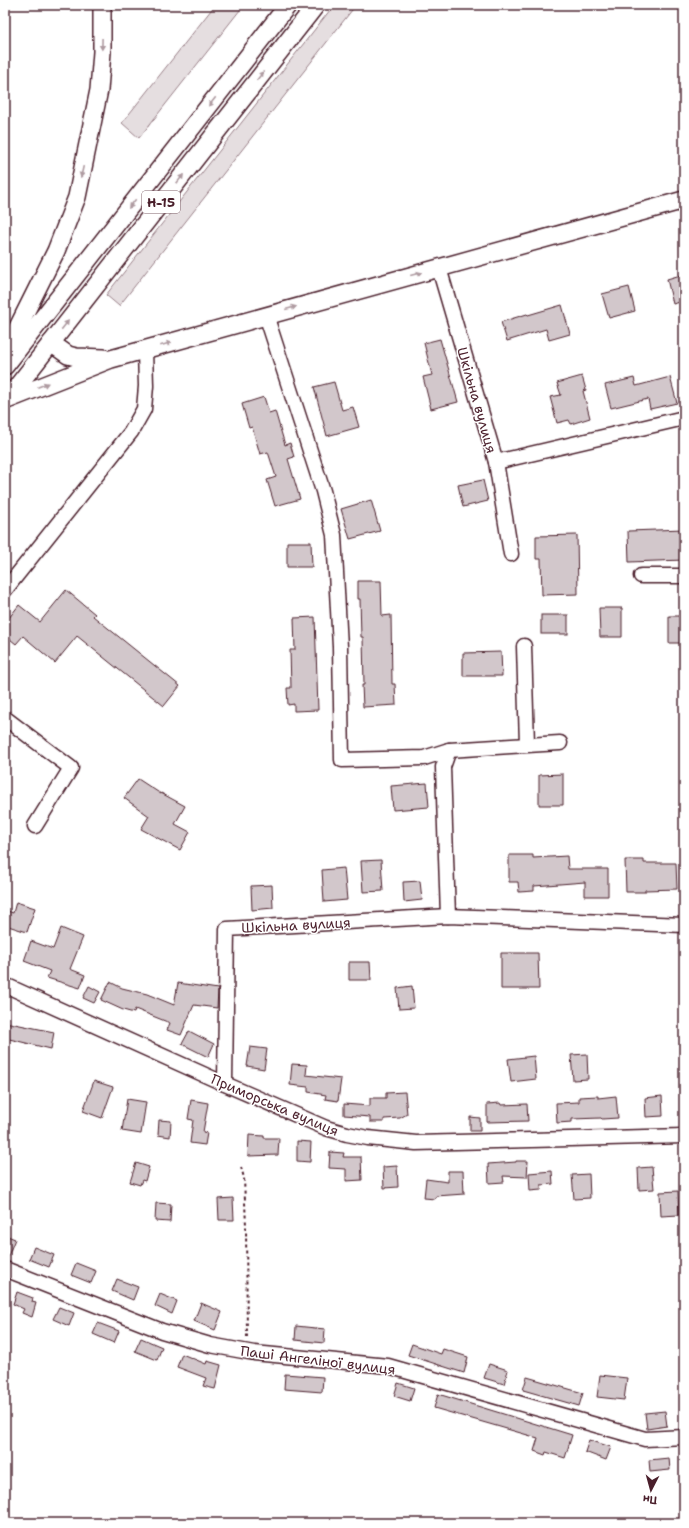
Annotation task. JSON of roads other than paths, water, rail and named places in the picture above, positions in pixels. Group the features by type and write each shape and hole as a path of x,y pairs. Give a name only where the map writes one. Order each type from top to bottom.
{"main road":[{"path":"5,353 56,251 77,197 99,90 102,52 102,5"},
{"path":"5,366 288,5"},
{"name":"Н-15","path":"6,401 316,5"},
{"path":"6,401 111,359 684,200"},
{"path":"51,344 68,355 76,357 111,359"}],"street":[{"name":"Шкільна вулиця","path":"438,268 496,462 684,418"},
{"path":"266,315 324,491 334,535 340,647 342,760 424,758 449,750 560,743"},
{"path":"5,590 131,432 144,409 146,386 145,350"},
{"path":"496,462 511,554"},
{"path":"641,576 684,576"},
{"path":"524,646 527,744"},
{"path":"5,718 71,768 36,826"},
{"path":"448,916 444,767 449,750"},
{"name":"Шкільна вулиця","path":"225,1084 227,929 448,916 684,925"},
{"name":"Приморська вулиця","path":"5,984 225,1084 326,1128 347,1134 416,1144 684,1136"},
{"name":"Паші Ангеліної вулиця","path":"5,1270 162,1331 210,1345 247,1352 388,1366 645,1439 684,1436"}]}
